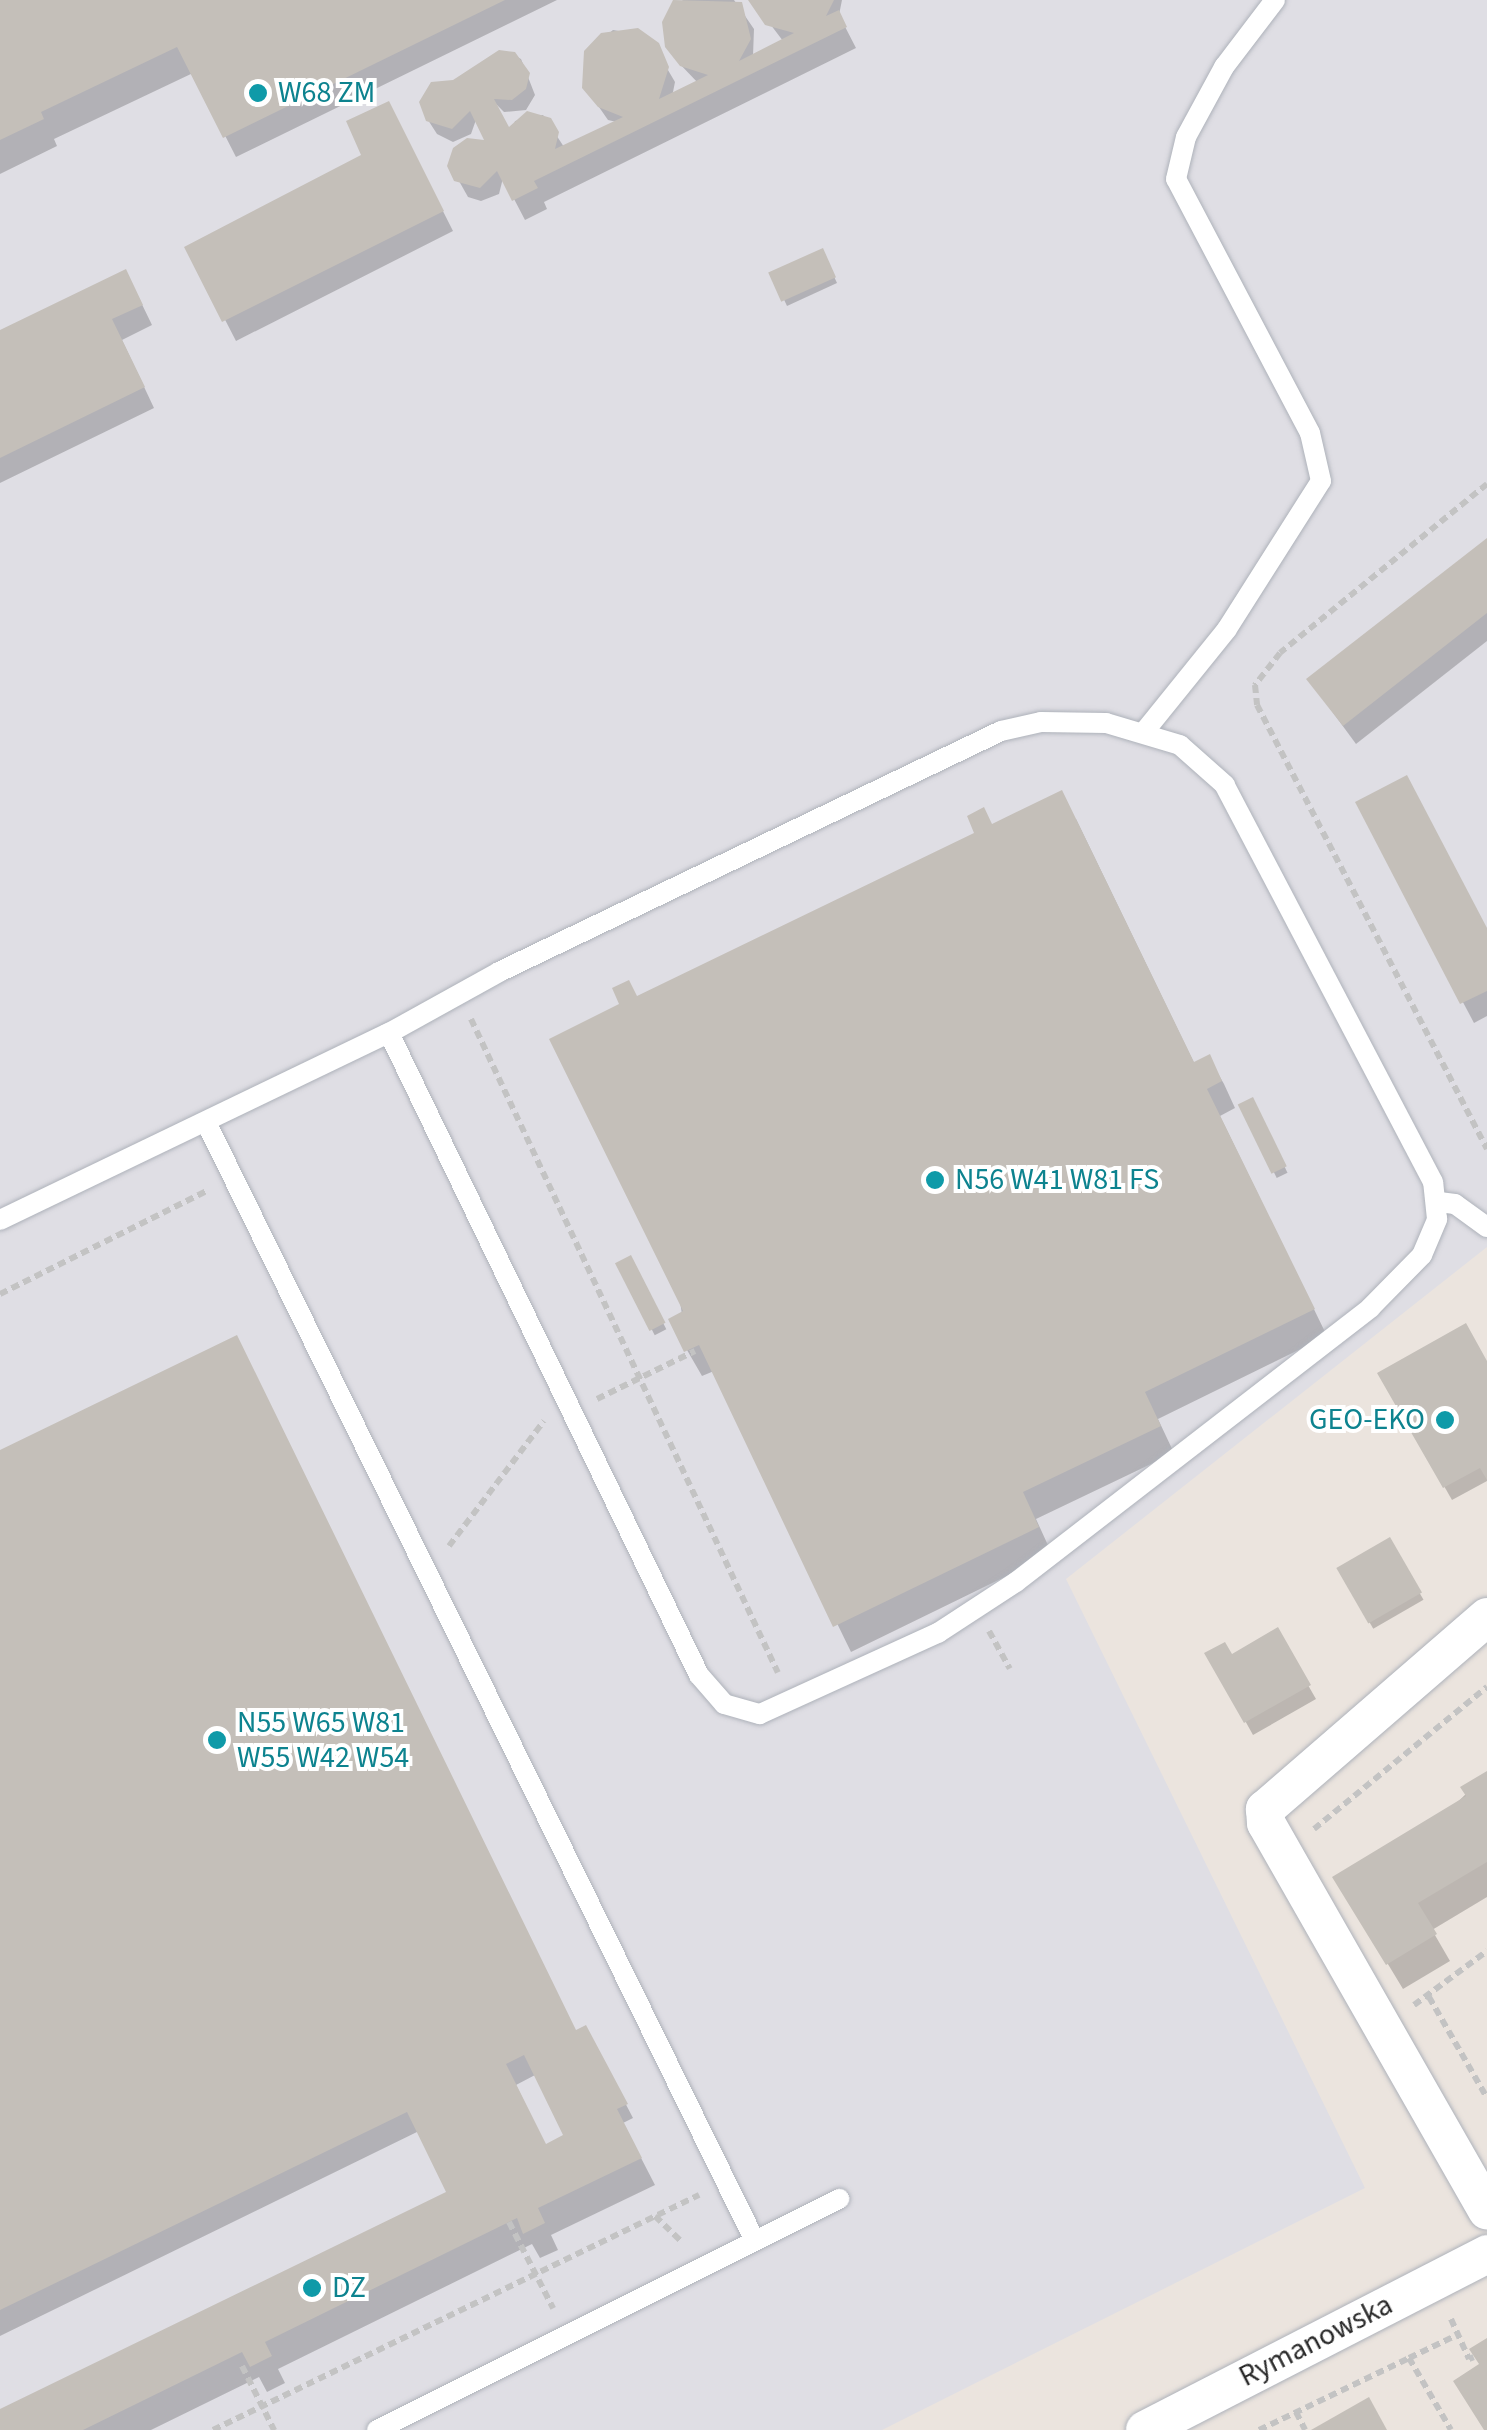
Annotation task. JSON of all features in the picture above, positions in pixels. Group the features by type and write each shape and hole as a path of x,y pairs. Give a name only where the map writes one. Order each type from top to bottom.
{"street":[{"path":"1487,1617 1264,1809 1266,1823 1487,2210"},
{"name":"Rymanowska","path":"1145,2430 1487,2254"}],"lane":[{"path":"1144,732 1227,629 1320,480 1310,434 1176,179 1186,137 1224,67 1275,0"},
{"path":"0,1220 388,1032 499,972 1001,731 1072,721 1144,732 1192,753 1226,785 1439,1202 1431,1238 1407,1273 1122,1502 938,1633 782,1709 742,1713 709,1690 388,1032"},
{"path":"206,1122 755,2241"},
{"path":"1439,1202 1455,1204 1487,1227"},
{"path":"377,2430 839,2199"}],"path":[{"path":"1487,484 1280,653 1255,685 1257,705 1487,1149"},
{"path":"470,1018 780,1679"},
{"path":"0,1294 234,1177"},
{"path":"423,1561 446,1550 543,1422 695,1351"},
{"path":"1301,1840 1487,1687"},
{"path":"1399,2012 1429,1997 1487,1952"},
{"path":"1429,1997 1487,2098"},
{"path":"213,2430 725,2182"},
{"path":"655,2216 691,2251"},
{"path":"510,2222 566,2337"},
{"path":"1462,2314 1449,2320 1470,2359 1474,2356"},
{"path":"1259,2430 1457,2334"},
{"path":"1409,2358 1451,2430"},
{"path":"242,2366 274,2430"},
{"path":"1296,2412 1305,2430"}],"shaded area":[{"path":"0,0 1487,0 1487,1247 1066,1579 1365,2188 882,2430 0,2430"}],"building":[{"name":"W68 ZM","path":"0,0 505,0 223,138 177,47 41,112 44,119 0,140"},
{"path":"673,0 742,2 751,39 739,61 794,33 765,25 748,0 834,0 826,16 839,10 847,27 534,181 538,188 512,201 497,171 480,188 454,181 447,166 453,148 467,138 484,140 470,111 452,129 426,121 419,102 431,82 453,80 499,50 515,52 530,73 526,89 512,100 494,99 509,127 527,111 551,118 559,132 555,149 623,117 598,107 582,88 584,51 601,33 638,28 659,43 669,67 659,99 708,75 680,66 665,47 662,22"},
{"path":"389,101 444,211 222,322 184,247 361,155 346,121"},
{"path":"823,248 836,277 781,302 768,272"},
{"path":"126,269 143,305 112,319 145,387 0,458 0,330"},
{"path":"1487,538 1487,613 1343,726 1306,679"},
{"path":"1407,775 1487,928 1487,991 1460,1004 1355,802"},
{"name":"N56 W41 W81 FS","path":"1062,790 1194,1062 1210,1054 1222,1081 1207,1089 1315,1309 1145,1392 1161,1426 1023,1492 1039,1527 833,1627 699,1345 684,1352 668,1319 683,1311 549,1039 619,1004 612,988 629,980 637,996 974,833 967,816 984,807 992,824"},
{"path":"1253,1097 1287,1166 1271,1174 1238,1104"},
{"path":"631,1255 666,1323 649,1331 615,1263"},
{"name":"GEO-EKO","path":"1466,1323 1487,1361 1487,1480 1480,1468 1443,1488 1377,1373"},
{"name":"N55 W65 W81 W55 W42 W54","path":"237,1335 576,2030 586,2025 628,2104 617,2109 642,2158 538,2208 545,2223 523,2234 517,2218 265,2342 272,2356 250,2367 242,2352 83,2430 0,2430 0,2409 446,2192 407,2112 0,2310 0,1450","holes":["524,2055 563,2135 546,2144 506,2064"]},
{"path":"1390,1537 1422,1592 1368,1623 1336,1568"},
{"path":"1278,1627 1311,1685 1244,1723 1204,1653 1225,1642 1232,1654"},
{"path":"1487,1771 1487,1862 1418,1903 1437,1934 1386,1965 1332,1877 1466,1796 1460,1787"},
{"path":"1487,2338 1484,2430 1453,2381 1479,2364 1469,2349"},
{"path":"1369,2397 1387,2430 1311,2430"}],"place":[{"name":"W68 ZM","path":"258,93"},
{"name":"N56 W41 W81 FS","path":"935,1180"},
{"name":"GEO-EKO","path":"1445,1420"},
{"name":"N55 W65 W81 W55 W42 W54","path":"217,1740"},
{"name":"DZ","path":"312,2288"}]}
